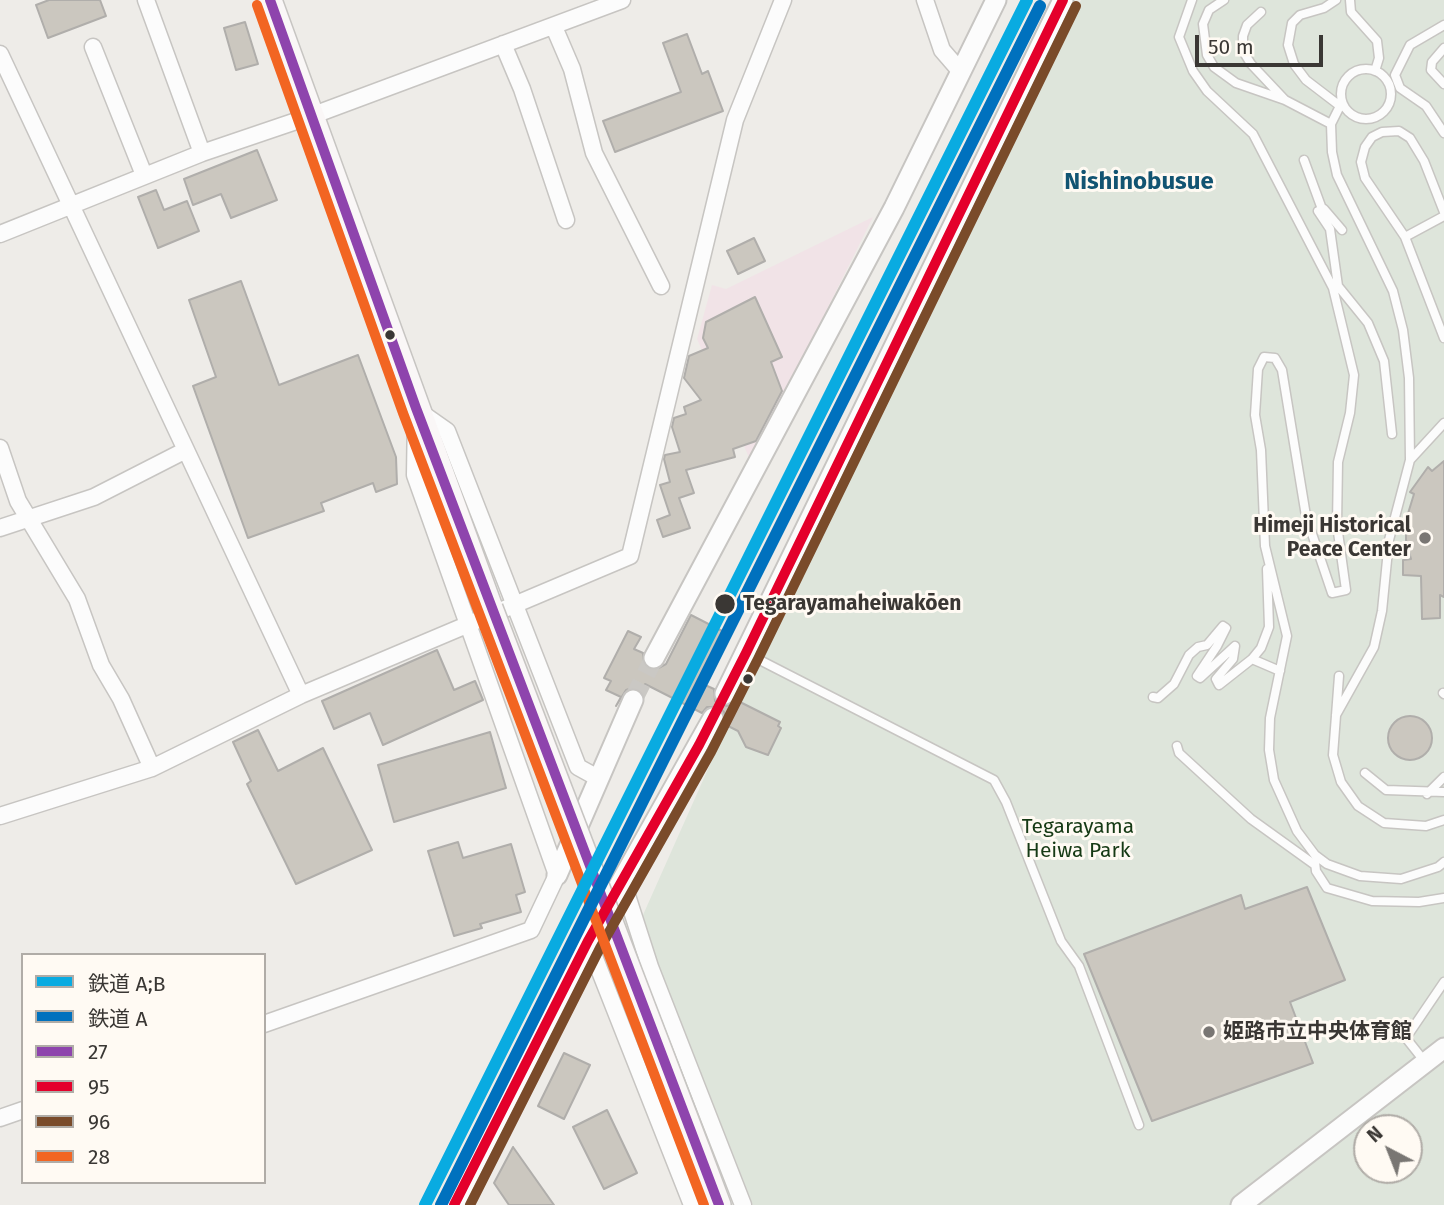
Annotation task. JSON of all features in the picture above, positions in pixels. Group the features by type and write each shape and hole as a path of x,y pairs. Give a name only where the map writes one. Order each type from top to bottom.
{"main road":[{"path":"270,0 416,408 719,1205"}],"street":[{"path":"146,0 202,153"},
{"path":"0,234 202,153 311,116 622,0"},
{"path":"0,816 152,768 301,695 630,556 736,120 783,0"},
{"path":"925,0 942,50 961,72"},
{"path":"654,658 894,208 996,0"},
{"path":"725,694 751,656 1063,0"},
{"path":"554,27 572,69 594,153 661,286"},
{"path":"503,44 522,89 566,220"},
{"path":"93,47 144,175"},
{"path":"0,54 5,77 71,205 301,695"},
{"path":"416,408 447,431 578,767 598,778"},
{"path":"416,408 415,475 557,875"},
{"path":"0,448 27,519 77,599 101,665 121,699 152,768"},
{"path":"0,528 94,497 186,450"},
{"path":"266,1023 531,930 633,700"},
{"path":"454,1205 588,941 713,718"},
{"path":"622,880 650,967 743,1205"},
{"path":"588,941 692,1205"},
{"path":"1241,1205 1444,1048"},
{"path":"0,1118 21,1111"}],"lane":[{"path":"1192,0 1179,37 1193,71 1207,91 1253,134 1335,287 1368,323 1384,360 1392,435"},
{"path":"1224,0 1209,10 1203,23 1207,55 1214,67 1236,83 1285,100 1331,124"},
{"path":"1336,0 1328,7 1300,15 1292,23 1288,35 1297,70 1312,86 1362,119 1376,117 1388,107 1397,66 1410,45 1444,24"},
{"path":"1350,0 1351,12 1377,41 1379,58 1375,71"},
{"path":"1261,12 1247,25 1243,36 1243,51 1251,64 1285,100"},
{"path":"1444,48 1432,62 1431,70 1444,85"},
{"path":"1336,716 1374,647 1382,611 1389,540 1410,460 1409,378 1403,330 1393,291 1378,256 1337,176 1332,152 1331,124 1342,105 1341,92 1351,74 1360,70 1375,71 1426,106 1444,133"},
{"path":"1376,117 1382,132"},
{"path":"1405,237 1444,214 1415,143 1399,131 1382,132 1365,147 1361,162 1373,192 1405,237 1442,324 1444,338"},
{"path":"1304,160 1322,209 1342,230"},
{"path":"1153,697 1158,698 1174,684 1189,655 1208,645 1223,626 1226,628 1217,646 1198,676 1200,678 1235,646 1233,660 1216,679 1219,685 1252,659 1261,648 1269,627 1261,450 1255,415 1258,369 1264,357 1275,358 1282,370 1306,516 1332,593 1346,590 1337,525 1338,462 1350,413 1354,375 1335,287 1330,229 1318,211 1322,209"},
{"path":"1410,460 1444,423"},
{"path":"1265,545 1287,636 1270,718 1269,750 1274,780 1297,831 1315,855 1327,864 1360,876 1401,878 1438,867 1444,862"},
{"path":"751,656 993,780 1006,802 1061,941 1079,966 1139,1125"},
{"path":"1252,659 1280,671"},
{"path":"1339,676 1333,755 1341,782 1358,806 1384,823 1426,826 1444,820"},
{"path":"1177,746 1179,753 1251,819 1315,865 1327,888 1372,901 1419,902 1444,898"},
{"path":"1365,773 1384,789 1427,794 1444,792"},
{"path":"1427,794 1444,777"},
{"path":"1315,855 1315,865"},
{"path":"1425,1062 1406,1038 1444,982"}],"shaded area":[{"path":"873,217 751,462 697,339 712,285 726,289"}],"green space":[{"name":"Tegarayama Heiwa Park","path":"1081,0 1444,0 1444,1205 753,1205 645,930 643,915 761,650"}],"building":[{"path":"49,0 100,0 106,16 48,38 36,5"},
{"path":"245,22 258,64 236,70 224,28"},
{"path":"687,34 702,74 708,71 723,111 615,152 603,121 681,92 663,43"},
{"path":"257,150 277,200 231,218 221,194 193,205 184,179"},
{"path":"156,190 164,210 187,201 199,231 158,248 138,197"},
{"path":"754,238 765,261 738,274 727,251"},
{"path":"241,281 279,385 358,355 396,457 397,484 376,492 373,483 321,503 324,511 248,538 193,386 216,377 189,300"},
{"path":"755,297 782,357 771,362 782,391 756,441 733,449 735,457 686,470 694,493 679,498 690,528 663,537 657,520 670,515 660,485 670,482 664,459 665,455 680,452 672,427 674,418 686,414 684,407 701,400 684,378 689,356 708,348 703,338 706,322"},
{"name":"Himeji Historical Peace Center","path":"1444,461 1444,597 1440,595 1440,618 1422,619 1421,576 1403,575 1403,560 1411,559 1406,540 1406,520 1414,494 1410,492 1428,467 1432,471"},
{"path":"691,615 730,635 705,685 714,689 715,701 727,706 736,700 780,722 778,726 781,728 768,755 746,747 738,731 724,724 724,712 718,707 707,707 702,713 645,684 641,691 632,688 626,690 616,706 621,697 606,690 611,681 604,678 628,631 641,637 634,649 643,653 644,665 655,670 666,664"},
{"path":"437,650 454,690 475,681 483,700 383,745 370,713 334,729 322,701"},
{"path":"1410,716 1425,723 1432,738 1425,753 1410,760 1395,753 1388,738 1395,723"},
{"path":"258,730 278,771 323,748 372,850 296,884 247,784 251,781 233,742"},
{"path":"490,732 506,788 394,822 378,765"},
{"path":"458,842 463,858 511,844 525,892 516,895 521,912 480,924 482,928 454,936 428,851"},
{"name":"姫路市立中央体育館","path":"1307,887 1345,980 1290,1002 1313,1063 1152,1121 1084,954 1241,895 1245,909"},
{"path":"564,1053 590,1065 564,1119 538,1106"},
{"path":"607,1110 637,1173 604,1189 573,1127"},
{"path":"513,1147 554,1205 509,1205 494,1183"}],"tunnel":[{"path":"633,700 654,658"}],"rail line":[{"name":"A;B","path":"425,1205 1027,0"},
{"name":"A","path":"441,1205 1040,6"}],"transit line":[{"name":"27","path":"270,0 416,408 719,1205"},
{"name":"95","path":"454,1205 588,941 699,745 746,653 1063,0"},
{"name":"28","path":"257,5 403,413 704,1205"},
{"name":"96","path":"470,1205 600,948 711,752 1076,6"}],"place":[{"name":"Himeji Historical Peace Center","path":"1425,538"},
{"name":"Tegarayamaheiwakōen","path":"725,604"},
{"name":"姫路市立中央体育館","path":"1209,1032"}],"district":[{"name":"Nishinobusue","path":"1139,182"}]}
